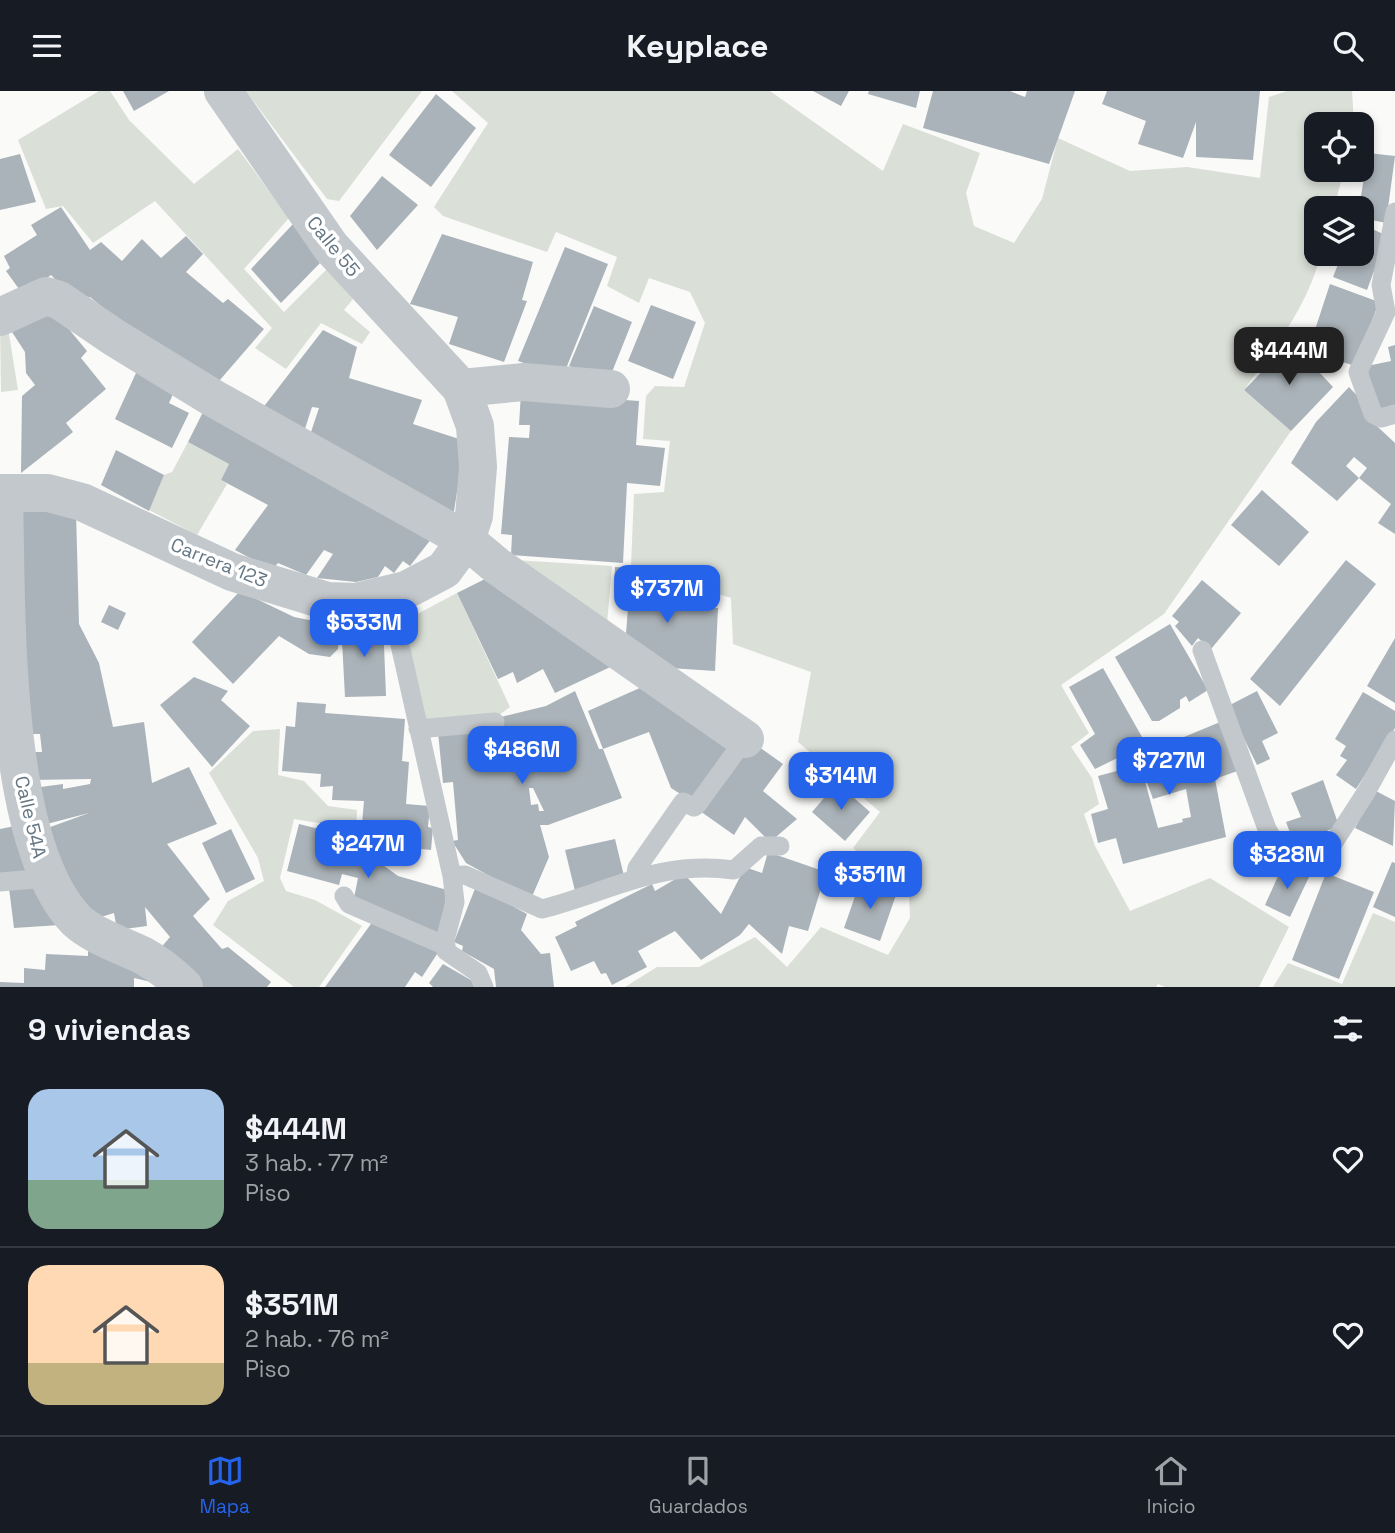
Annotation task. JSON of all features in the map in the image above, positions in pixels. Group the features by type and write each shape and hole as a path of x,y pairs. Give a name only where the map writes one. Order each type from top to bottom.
{"street":[{"name":"Calle 55","path":"223,91 331,247 461,388 475,426 478,467 474,516 466,540"},
{"path":"0,317 46,296 59,300 213,398 466,540 497,566 746,739"},
{"path":"461,388 524,382 611,389"},
{"name":"Carrera 123","path":"2,493 48,493 82,502 232,572 327,601 356,602 389,596 444,570 466,540"},
{"name":"Calle 54A","path":"2,493 12,708 21,789 46,878 59,901 79,923 146,957 184,987"}],"lane":[{"path":"1395,212 1381,285 1386,312 1358,372 1373,414 1381,418 1395,414"},
{"path":"389,596 452,876 455,902 446,951 478,973 484,987"},
{"path":"1202,650 1267,829 1283,857 1300,867 1322,859 1365,794 1395,740"},
{"path":"418,729 495,722"},
{"path":"635,878 637,868 683,802 694,807 697,805 746,739"},
{"path":"452,876 465,875 542,909 665,869 734,870 761,846 780,846"},
{"path":"0,882 46,878"},
{"path":"344,897 349,904 446,946"}],"shaded area":[{"path":"99,91 110,91 129,120 194,184 238,149 289,218 244,269 284,312 327,269 353,299 344,310 370,332 362,344 321,323 286,369 255,348 272,328 155,201 93,243 63,206 46,209 18,140"},
{"path":"246,91 422,91 339,201 327,199"},
{"path":"452,91 770,91 883,171 903,124 980,153 966,193 974,226 1014,243 1042,199 1058,138 1130,171 1187,167 1260,178 1269,97 1287,91 1352,91 1353,112 1304,112 1304,182 1341,182 1337,196 1304,196 1304,266 1317,266 1299,309 1244,390 1291,431 1164,614 1061,685 1089,733 1071,747 1092,778 1099,804 1084,814 1095,846 1130,911 1210,878 1289,927 1259,987 1165,987 1158,984 1156,987 625,987 657,967 699,967 755,937 787,967 821,927 888,955 910,918 909,895 853,848 880,812 798,742 811,672 733,644 731,598 631,565 634,494 664,492 670,441 643,439 646,396 655,386 684,387 705,323 690,292 649,278 639,303 607,286 617,257 556,232 547,252 443,216 434,207 488,123"},
{"path":"7,322 18,390 1,392 0,324"},
{"path":"188,442 229,464 221,480 227,484 197,535 149,510 164,475 172,472"},
{"path":"514,560 612,566 606,635"},
{"path":"457,593 510,707 499,715 426,721 404,628 406,620"},
{"path":"280,729 278,775 304,781 328,806 357,810 356,829 294,819 280,878 286,891 315,900 362,926 319,987 294,987 213,925 228,901 264,881 258,858 209,773 253,731"},
{"path":"1373,913 1395,922 1395,987 1273,987 1288,963 1342,984"}],"building":[{"path":"123,91 169,91 134,111"},
{"path":"813,91 849,91 841,106"},
{"path":"869,91 920,91 916,108 868,94"},
{"path":"933,91 1010,91 1025,97 1027,91 1075,91 1049,164 923,128"},
{"path":"1107,91 1260,91 1253,160 1196,157 1196,122 1183,158 1138,144 1146,121 1102,104"},
{"path":"436,94 476,128 431,187 389,155"},
{"path":"20,154 36,202 0,210 0,159"},
{"path":"1374,154 1395,156 1386,223 1374,220 1374,196 1361,196 1363,182 1374,182"},
{"path":"382,176 418,205 377,250 350,216"},
{"path":"61,207 90,250 101,242 122,261 142,239 161,258 186,236 203,254 186,272 223,303 228,299 264,329 213,388 133,333 90,297 79,303 51,275 47,278 49,281 24,296 6,271 10,268 4,256 37,235 31,225"},
{"path":"293,224 320,263 281,303 251,269"},
{"path":"1374,230 1387,236 1367,290 1333,277 1337,266 1374,266"},
{"path":"442,234 533,262 522,300 527,301 504,362 449,344 458,317 410,304"},
{"path":"565,247 608,264 563,376 518,361"},
{"path":"1330,284 1379,302 1355,366 1308,351"},
{"path":"48,304 87,351 81,358 106,389 66,423 73,432 21,473 22,396 35,385 26,373 25,352 12,332"},
{"path":"651,305 696,322 673,379 628,361"},
{"path":"594,306 632,322 608,382 569,366"},
{"path":"323,330 357,347 349,378 422,400 413,424 459,439 459,479 454,511 447,513 309,438 319,408 312,407 302,438 258,414"},
{"path":"1291,342 1333,387 1291,431 1244,390"},
{"path":"1395,345 1395,406 1375,410 1367,366 1391,361 1388,347"},
{"path":"141,362 178,383 169,403 189,413 172,448 115,419"},
{"path":"1349,387 1364,403 1365,415 1395,443 1395,534 1378,523 1391,504 1359,478 1337,501 1291,463 1316,422","holes":["1354,457 1367,468 1359,478 1346,466"]},
{"path":"521,393 639,401 636,445 665,448 660,486 627,483 623,563 511,555 512,535 501,534 509,437 529,438 530,425 519,425"},
{"path":"206,406 432,538 410,566 403,561 394,573 385,566 378,577 356,582 317,578 333,554 324,550 306,575 278,563 272,570 235,550 268,505 221,480 229,464 188,442"},
{"path":"116,450 164,475 149,511 101,485"},
{"path":"1262,490 1309,532 1279,566 1231,525"},
{"path":"19,501 76,512 79,624 99,663 113,727 144,722 152,783 189,767 217,824 167,844 210,899 193,916 222,949 228,947 271,982 267,987 194,987 159,950 170,937 145,907 147,926 117,930 114,913 88,921 42,830 89,813 39,826 33,788 63,784 63,789 90,784 91,779 30,780 29,752 42,752 40,734 25,734"},
{"path":"1346,560 1376,584 1280,706 1250,679"},
{"path":"615,567 631,568 666,583 657,598 674,605 718,608 715,671 670,668 625,646 629,595 614,593"},
{"path":"497,573 621,662 555,693 543,669 517,683 513,672 498,679 457,593"},
{"path":"1202,580 1241,613 1211,649 1198,638 1192,646 1175,626 1179,622 1172,616"},
{"path":"240,591 294,617 339,626 338,649 330,657 309,654 279,636 233,684 192,642"},
{"path":"109,605 126,613 118,630 101,622"},
{"path":"383,620 386,696 345,697 341,622"},
{"path":"1170,624 1208,690 1189,702 1186,696 1180,700 1180,708 1159,721 1152,721 1115,657"},
{"path":"1395,638 1395,703 1367,686"},
{"path":"1103,668 1146,744 1095,769 1080,745 1095,734 1069,687"},
{"path":"194,677 228,691 221,700 250,726 212,767 160,705"},
{"path":"651,683 738,742 693,802 671,788 649,732 603,749 588,711"},
{"path":"575,691 599,749 603,749 622,798 548,825 540,825 549,857 531,899 466,863 452,841 458,840 453,782 443,783 438,732 546,706","holes":["529,788 533,788 544,811 539,811 538,804 531,805"]},
{"path":"1257,691 1278,733 1262,741 1270,759 1257,765 1228,706"},
{"path":"1363,692 1395,711 1395,728 1356,789 1336,775 1347,760 1340,756 1346,746 1335,739"},
{"path":"297,702 326,704 325,713 405,719 402,761 409,762 406,804 430,806 428,827 433,828 431,850 390,846 392,826 362,824 364,801 332,800 333,786 320,787 321,774 282,771 286,726 295,727"},
{"path":"1225,720 1243,769 1215,779 1226,837 1123,864 1116,838 1098,843 1091,814 1108,809 1098,776 1128,768 1132,781 1144,778 1158,828 1183,822 1182,819 1191,817 1186,789 1153,799 1144,774 1161,768 1155,749"},
{"path":"752,742 783,764 763,791 797,819 770,842 745,817 734,835 700,811"},
{"path":"1323,780 1339,826 1324,832 1329,844 1298,854 1286,822 1301,817 1291,793"},
{"path":"837,783 870,812 845,841 812,812"},
{"path":"1374,790 1395,801 1393,846 1355,828"},
{"path":"299,824 335,833 333,844 365,852 398,876 447,890 440,935 353,903 358,878 342,874 339,885 287,871"},
{"path":"20,825 29,871 0,875 0,829"},
{"path":"231,829 255,879 226,893 202,843"},
{"path":"615,839 624,876 575,891 565,850"},
{"path":"768,852 826,872 808,931 789,926 782,954 749,924 740,935 701,960 675,931 638,951 647,967 612,985 606,973 601,974 594,961 571,971 555,937 577,926 575,922 652,884 655,891 684,874 721,914 745,867 762,873"},
{"path":"1392,862 1395,863 1395,917 1373,907"},
{"path":"1283,865 1309,877 1290,917 1265,905"},
{"path":"1326,873 1374,892 1339,979 1292,960"},
{"path":"860,882 896,895 880,941 844,928"},
{"path":"42,884 60,925 14,928 9,888"},
{"path":"476,886 527,914 521,930 541,954 550,953 554,987 496,987 494,969 462,951 463,946 454,942"},
{"path":"376,917 439,951 422,977 415,972 405,987 325,987"},
{"path":"88,940 151,982 134,978 134,987 0,987 0,982 24,983 24,968 45,970 46,954 88,956"},
{"path":"443,964 476,983 476,987 433,987 429,983"}]}
